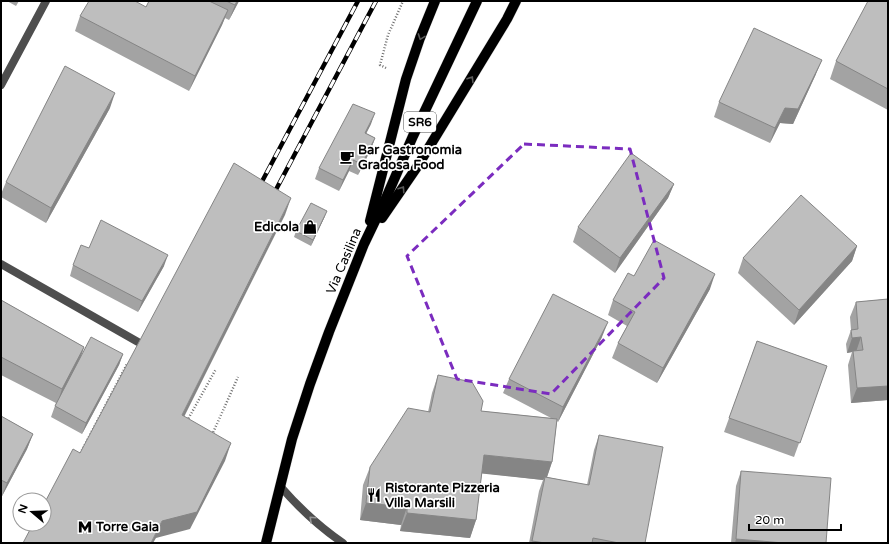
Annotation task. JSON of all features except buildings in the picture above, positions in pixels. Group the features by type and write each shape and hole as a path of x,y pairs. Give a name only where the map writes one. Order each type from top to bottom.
{"main road":[{"path":"364,244 406,79 435,1"},
{"name":"Via Casilina","path":"266,543 292,439 315,368 364,244 477,1"},
{"path":"364,244 417,167 507,19 516,1"}],"street":[{"path":"1,85 46,1"},
{"path":"1,264 138,342"},
{"path":"280,486 313,521 343,543"}],"path":[{"path":"403,1 388,35 380,65 406,79"},
{"path":"78,456 127,364"},
{"path":"186,424 216,369"},
{"path":"212,436 238,377"}],"highlighted area":[{"path":"524,144 630,149 664,278 551,394 457,379 407,256"}],"railway":[{"path":"258,189 358,1"},
{"path":"271,199 376,1"}],"place":[{"name":"Bar Gastronomia Gradosa Food","path":"347,157"},
{"name":"Edicola","path":"310,227"},
{"name":"Ristorante Pizzeria Villa Marsili","path":"374,495"},
{"name":"Torre Gaia","path":"85,527"}]}
